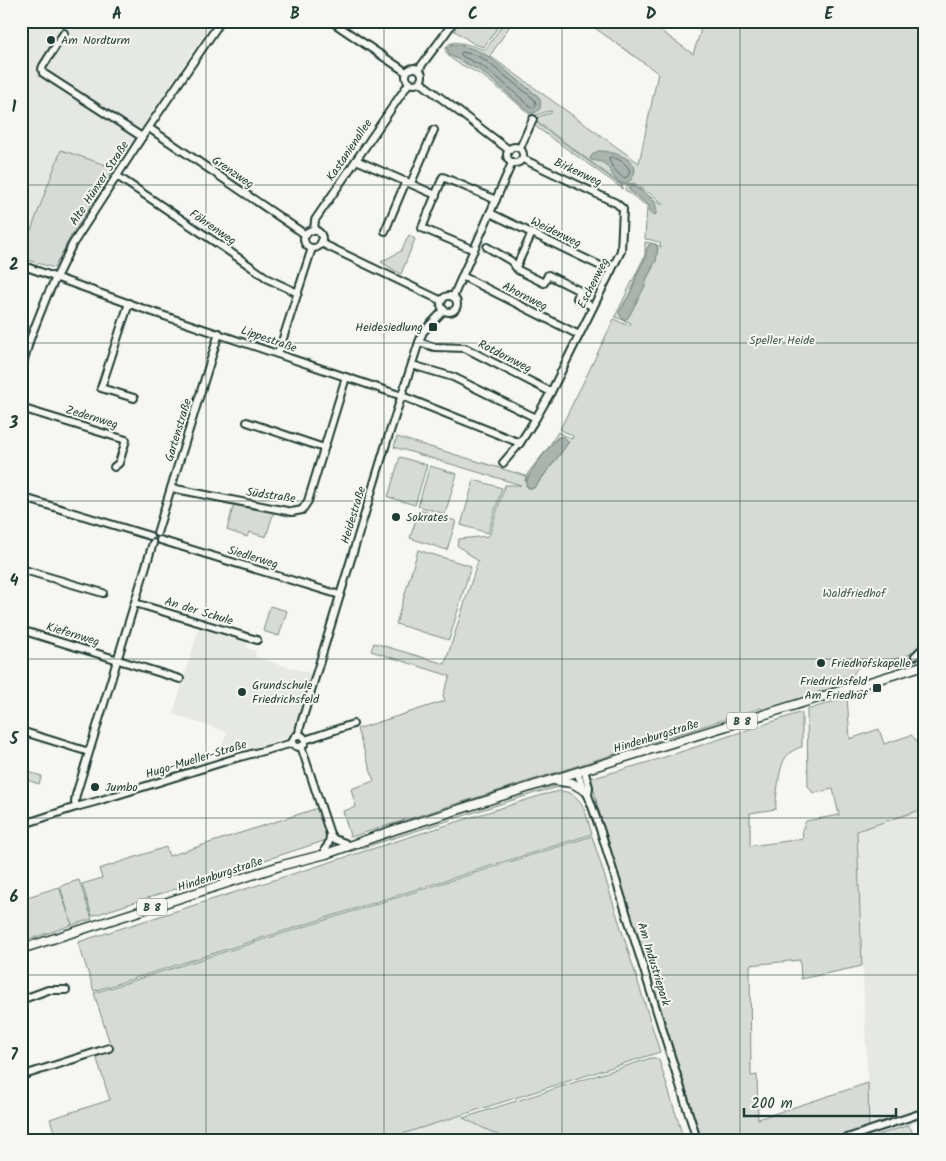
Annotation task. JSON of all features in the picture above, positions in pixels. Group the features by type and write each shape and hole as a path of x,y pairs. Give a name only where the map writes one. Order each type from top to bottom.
{"main road":[{"name":"Hindenburgstraße","path":"21,949 326,854 394,830 552,780 925,664"},
{"path":"552,780 572,783 586,792"},
{"name":"Hindenburgstraße","path":"283,866 325,849 394,830"}],"street":[{"name":"Alte Hünxer Straße","path":"21,370 39,315 55,277 72,245 142,137 221,21"},
{"path":"331,21 406,72"},
{"path":"419,69 454,21"},
{"path":"64,33 43,66 44,72 142,137"},
{"path":"406,72 410,69 419,69"},
{"path":"406,72 406,80 413,85 420,82 422,76 419,69"},
{"path":"420,82 509,150"},
{"name":"Kastanienallee","path":"314,231 316,220 409,83"},
{"path":"520,148 533,119"},
{"name":"Grenzweg","path":"149,128 306,235"},
{"path":"385,231 434,130"},
{"path":"513,147 520,148 523,152 523,159 517,163 512,163 507,158 509,150 513,147"},
{"name":"Birkenweg","path":"523,159 623,208"},
{"path":"356,160 436,195"},
{"name":"Heidestraße","path":"293,743 293,737 299,734 419,342 424,332 444,310 448,312 455,310 457,303 453,297 512,163"},
{"name":"Föhrenweg","path":"117,176 270,280 298,293"},
{"path":"474,250 422,228 443,178 496,200"},
{"name":"Eschenweg","path":"550,392 621,251 623,208"},
{"name":"Weidenweg","path":"490,213 611,271"},
{"path":"314,231 321,235 322,240 318,247 312,248 307,246 304,240 309,232 314,231"},
{"path":"516,267 532,233"},
{"path":"321,243 442,301"},
{"path":"487,247 511,260 518,270 544,283 548,275 580,291 577,298 593,307"},
{"path":"278,354 312,248"},
{"name":"Lippestraße","path":"21,265 402,396"},
{"name":"Ahornweg","path":"462,276 579,335"},
{"path":"442,301 448,296 453,297"},
{"path":"442,301 444,310"},
{"path":"129,303 101,388 134,398"},
{"name":"Gartenstraße","path":"157,533 219,333"},
{"name":"Rotdornweg","path":"419,342 434,347 465,348 550,392"},
{"path":"412,365 453,377 536,418"},
{"name":"Südstraße","path":"171,488 292,512 302,510 308,501 346,377"},
{"path":"503,463 520,443 550,392"},
{"path":"402,396 520,443"},
{"name":"Zedernweg","path":"21,408 126,440 119,464 114,467"},
{"path":"247,422 324,448"},
{"path":"21,497 150,536"},
{"path":"150,536 154,532 161,537 159,542 154,543"},
{"path":"150,536 151,542 154,543"},
{"name":"Siedlerweg","path":"160,540 340,595"},
{"path":"76,806 76,795 154,543"},
{"path":"21,569 103,593"},
{"name":"An der Schule","path":"135,603 256,640"},
{"name":"Kiefernweg","path":"21,630 118,659"},
{"path":"915,656 925,646"},
{"path":"118,659 180,679"},
{"path":"293,743 295,746 353,724"},
{"path":"21,731 89,752"},
{"path":"299,734 302,736 330,834 330,840 325,849"},
{"name":"Hugo-Mueller-Straße","path":"21,826 76,806 98,802 236,758 293,743"},
{"name":"Am Industriepark","path":"581,771 586,792 601,832 697,1140"},
{"path":"330,834 334,840 346,843"},
{"path":"21,1000 48,990 66,990"},
{"path":"21,1076 109,1048"},
{"path":"841,1140 925,1112"}],"shaded area":[{"path":"21,21 213,21 115,168 61,150 27,242 21,240"},
{"name":"Grundschule Friedrichsfeld","path":"203,626 211,631 248,642 247,648 256,651 255,657 312,674 309,677 300,707 301,711 291,735 217,760 227,732 173,714 199,628"},
{"path":"925,748 925,1120 870,1137 857,831 923,809 922,749"},
{"path":"464,1114 463,1118 508,1140 383,1140"}],"green space":[{"path":"457,21 502,21 484,47 474,44 452,29"},
{"name":"Speller Heide","path":"505,21 513,21 490,56 639,163 658,73 585,21 647,21 693,54 700,33 700,21 925,21 925,639 914,653 876,665 868,664 861,666 855,671 852,679 841,682 825,692 765,711 761,708 350,836 343,811 356,807 351,789 374,781 357,729 445,701 443,695 450,676 371,651 374,643 445,664 478,561 457,545 459,539 489,536 505,485 521,485 394,447 397,437 526,476 525,481 528,473 558,432 572,439 573,436 560,429 614,319 624,324 630,325 631,323 615,317 645,255 645,242 651,243 631,292 620,312 621,317 645,286 653,267 657,246 655,244 661,247 660,243 645,239 647,206 625,189 629,184 633,184 662,205 663,203 634,183 622,185 535,120 550,114 552,111 532,117 484,77 451,58 446,48 452,43 457,43 486,49","holes":["558,437 558,457 537,485 534,488 528,488 527,478"]},
{"path":"534,121 622,186 623,189 532,124"},
{"path":"61,150 115,168 71,236 54,268 21,257"},
{"path":"409,235 415,239 401,274 381,262 401,251"},
{"path":"400,457 427,465 415,505 388,497"},
{"path":"430,466 457,474 445,514 418,506"},
{"path":"474,480 502,488 488,533 461,525"},
{"path":"234,503 274,511 266,537 249,532 247,537 227,530"},
{"path":"419,510 456,521 447,550 410,538"},
{"path":"418,550 471,566 449,640 396,624"},
{"path":"270,606 287,611 279,636 263,631"},
{"path":"847,697 850,739 879,729 884,744 911,735 916,740 919,751 920,810 857,831 862,966 801,979 800,960 750,965 751,1076 757,1075 758,1119 868,1083 869,1138 909,1125 916,1140 702,1140 598,808 592,777 659,759 802,712 802,747 795,749 786,756 780,772 776,809 750,813 750,846 803,839 802,830 806,821 839,815 833,789 813,793 808,786 807,710"},
{"path":"925,719 925,748 922,749 919,721"},
{"path":"21,770 42,776 39,784 21,778"},
{"path":"570,785 535,793 350,852 349,849 539,789"},
{"path":"560,791 568,792 579,800 586,813 592,834 94,991 78,942 542,795"},
{"path":"318,808 327,840 92,916 82,884 102,878 99,869 166,847 169,856"},
{"path":"592,836 660,1052 383,1140 57,1140 50,1119 110,1100 96,1056 112,1050 94,993"},
{"path":"79,880 92,919 72,925 60,886"},
{"path":"59,887 72,925 21,942 21,899"},
{"path":"651,1058 659,1060 684,1140 508,1140 463,1118"}],"water":[{"path":"452,44 471,48 489,57 538,96 541,105 539,110 530,113 479,70 449,55 447,48"},
{"path":"598,151 617,154 629,160 635,170 633,177 628,183 622,184 616,180 608,167 599,161 591,160 590,158 593,154"},
{"path":"631,185 647,194 653,200 656,214 650,214 649,206 629,190"},
{"path":"651,243 655,244 658,248 656,261 628,318 624,320 619,312 631,292 645,259 647,248"},
{"path":"561,436 569,442 534,488 526,486 529,475 538,462 555,440"}],"place":[{"name":"Am Nordturm","path":"51,40"},
{"name":"Heidesiedlung","path":"433,327"},
{"name":"Sokrates","path":"396,517"},
{"name":"Friedhofskapelle","path":"821,663"},
{"name":"Friedrichsfeld Am Friedhof","path":"877,688"},
{"name":"Grundschule Friedrichsfeld","path":"242,692"},
{"name":"Jumbo","path":"95,787"}],"park label":[{"name":"Waldfriedhof","path":"854,593"}]}
